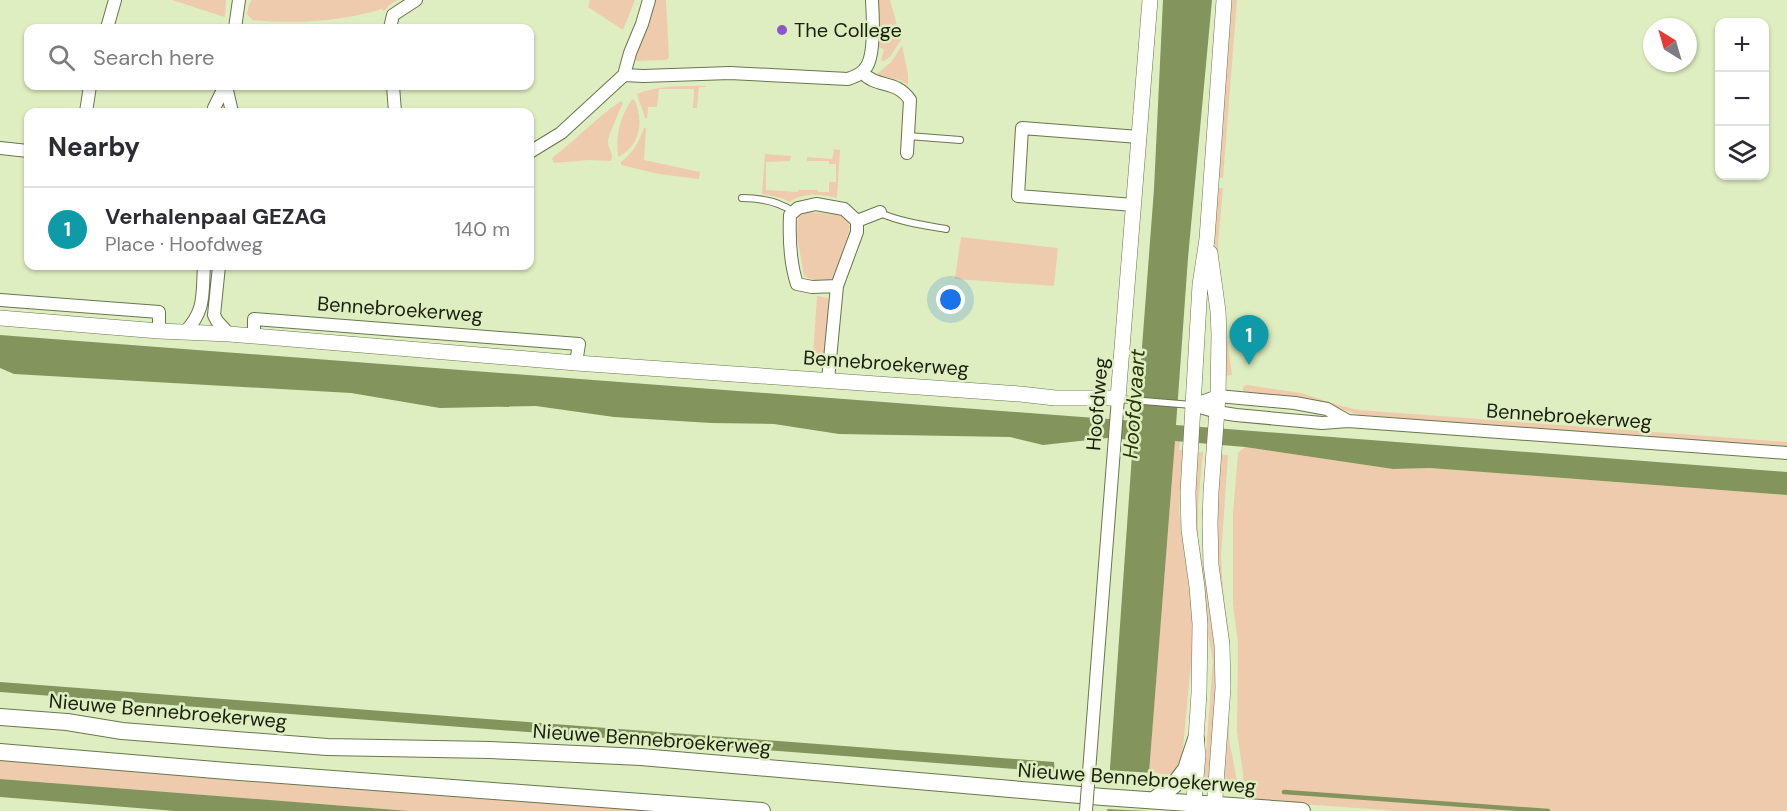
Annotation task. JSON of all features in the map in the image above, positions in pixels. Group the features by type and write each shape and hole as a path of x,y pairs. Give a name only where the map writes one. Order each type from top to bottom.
{"main road":[{"name":"Nieuwe Bennebroekerweg","path":"0,717 67,722 122,731 327,747 490,750 641,757 1154,800 1193,807 1302,811"},
{"path":"1154,800 1174,786 1186,769 1197,739"},
{"path":"0,752 762,811"}],"street":[{"path":"107,24 115,0"},
{"path":"391,24 393,15 416,0"},
{"path":"534,150 561,133 624,75 649,0"},
{"path":"624,75 730,72 848,79 862,72 870,60 872,0"},
{"name":"Hoofdweg","path":"1086,811 1115,440 1117,419 1123,399 1134,205 1150,0"},
{"path":"1193,807 1198,755 1200,624 1188,492 1192,422 1189,405 1200,285 1207,239 1224,0"},
{"path":"236,24 238,6"},
{"path":"862,72 868,80 898,87 906,93 910,100 907,153"},
{"path":"87,108 89,90"},
{"path":"214,108 223,90"},
{"path":"226,90 231,108"},
{"path":"393,90 395,108"},
{"path":"1134,205 1018,196 1022,128 1139,137"},
{"path":"0,148 24,151"},
{"path":"837,286 812,288 797,284 792,269 790,215 798,208 816,204 844,209 857,221"},
{"path":"857,221 880,213"},
{"path":"828,380 837,286 856,232 857,221"},
{"path":"1207,239 1218,311 1218,396 1210,492 1211,565 1222,645 1223,681 1214,808"},
{"path":"185,332 199,314 204,270"},
{"path":"219,270 214,315 229,334"},
{"path":"0,300 159,312 159,331"},
{"name":"Bennebroekerweg","path":"0,318 1055,398 1123,399"},
{"name":"Bennebroekerweg","path":"254,337 254,319 579,344 576,363"},
{"name":"Bennebroekerweg","path":"1189,405 1218,396 1295,403 1327,409 1348,421"},
{"name":"Bennebroekerweg","path":"1189,405 1216,418 1322,423 1348,421 1787,453"}],"lane":[{"path":"908,136 960,140"},
{"path":"742,198 770,201 784,205 794,212"},
{"path":"880,213 912,224 946,229"},
{"name":"Bennebroekerweg","path":"1123,399 1189,405"}],"shaded area":[{"path":"172,0 226,0 225,17 221,16"},
{"path":"252,0 398,0 384,11 382,9 350,17 318,21 285,22 252,20 247,14"},
{"path":"590,0 635,0 623,30 588,7"},
{"path":"656,0 666,0 669,58 636,61 635,56"},
{"path":"877,0 890,0 901,40 890,57 884,61 881,60 884,50 878,46"},
{"path":"1163,0 1212,0 1188,258 1176,425 1787,472 1787,495 1430,468 1393,469 1245,447 1175,441 1146,811 1107,811 1133,440 1107,438 1043,445 1010,437 839,434 774,424 614,417 536,406 440,408 351,393 14,374 0,368 0,335 1135,421 1154,189"},
{"path":"1230,0 1237,0 1223,178 1217,177"},
{"path":"902,45 908,85 877,74 892,61"},
{"path":"706,86 699,87 697,108 693,108 694,89 659,89 657,107 648,107 647,119 637,94 662,88"},
{"path":"632,99 638,109 638,133 631,147 618,157 619,127"},
{"path":"621,101 623,103 608,140 611,161 554,163 553,157"},
{"path":"646,128 644,160 700,172 699,179 659,174 621,165 621,162 635,147"},
{"path":"834,149 840,150 837,198 812,195 789,202 782,198 762,194 765,154 791,156 790,161 766,162 766,190 829,192 829,182 836,182 836,164 829,164 829,161 807,161 807,157 832,159"},
{"path":"1223,188 1218,244 1220,283 1232,375 1225,376 1214,234 1215,189"},
{"path":"805,212 845,216 850,227 835,277 831,279 819,281 804,276 797,236 798,215"},
{"path":"961,237 1058,248 1054,286 955,279"},
{"path":"817,296 828,298 829,301 825,358 813,357"},
{"path":"1247,385 1301,393 1359,410 1787,442 1787,448 1359,415 1332,406 1243,393 1243,387"},
{"path":"1175,441 1180,441 1179,450 1183,450 1179,512 1190,584 1194,632 1181,769 1165,774 1149,770"},
{"path":"1245,447 1393,469 1430,468 1787,495 1787,811 1398,811 1244,800 1237,732 1238,643 1233,605 1233,513 1238,453"},
{"path":"1203,452 1198,505 1198,539 1212,610 1218,665 1211,779 1206,792 1204,778 1213,661 1193,536 1195,453"},
{"path":"1217,454 1228,455 1221,556 1230,640 1229,739 1237,781 1237,794 1228,787 1224,772 1215,556"},
{"path":"0,682 1054,762 1055,772 0,692"},
{"path":"0,760 710,811 409,811 0,779"},
{"path":"0,779 409,811 175,811 0,797"}],"pier":[{"path":"1107,770 1152,773 1149,811 1104,809"}],"waterway":[{"path":"1284,792 1548,811"}],"place":[{"name":"The College","path":"782,30"},
{"name":"Verhalenpaal GEZAG","path":"1249,365"}],"water label":[{"name":"Hoofdvaart","path":"1134,404"}]}
